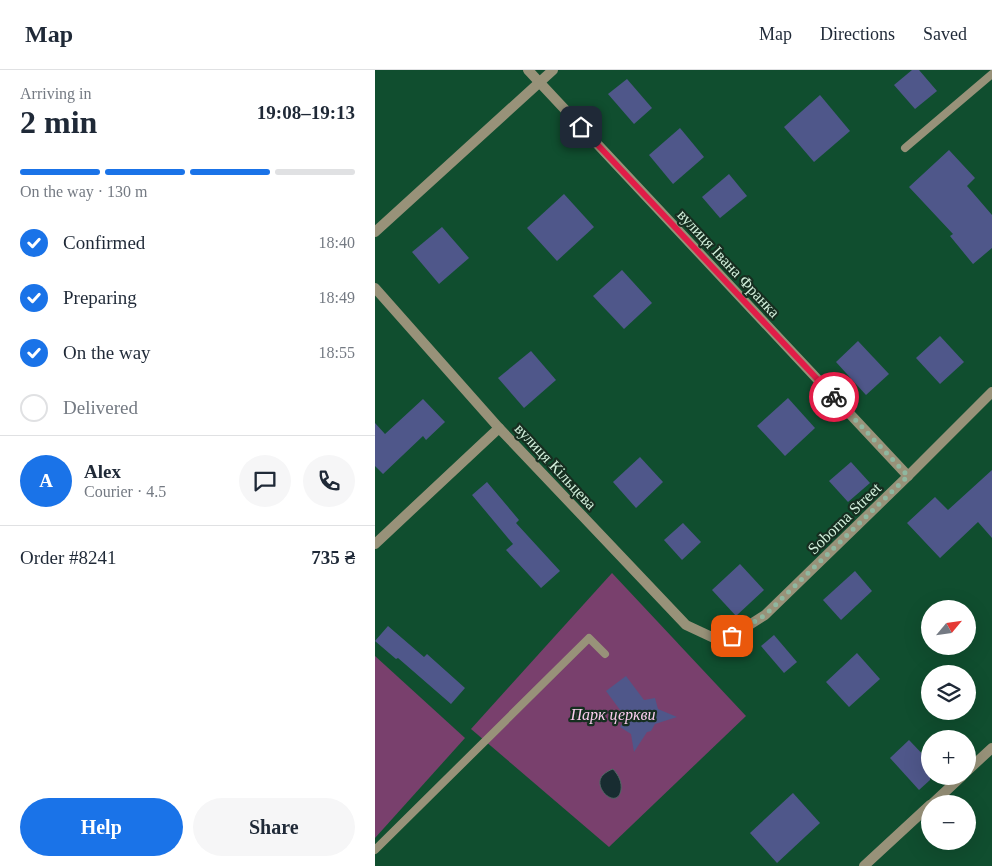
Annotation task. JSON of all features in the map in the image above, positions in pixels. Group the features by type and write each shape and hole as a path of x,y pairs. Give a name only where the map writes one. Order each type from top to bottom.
{"street":[{"name":"вулиця Івана Франка","path":"528,70 908,476"},
{"path":"375,232 553,70"},
{"name":"вулиця Кільцева","path":"375,288 499,428 686,625 716,640 732,636"},
{"name":"Soborna Street","path":"732,636 765,615 992,392"},
{"path":"375,544 499,428"},
{"path":"976,763 992,748"},
{"path":"941,795 952,785"},
{"path":"864,866 921,813"}],"lane":[{"path":"905,148 992,74"},
{"path":"375,850 589,638 605,654"}],"green space":[{"name":"Парк церкви","path":"612,573 746,716 609,847 471,729"},
{"path":"375,656 465,738 375,838"}],"water":[{"path":"613,769 620,779 621,790 619,796 610,798 602,791 600,780 603,775"}],"building":[{"path":"912,70 919,70 937,91 915,109 894,85"},
{"path":"627,79 652,108 634,124 608,94"},
{"path":"820,95 850,131 814,162 784,127"},
{"path":"680,128 704,157 673,184 649,155"},
{"path":"949,150 975,178 967,186 992,215 992,248 973,264 950,236 953,234 909,187"},
{"path":"729,174 747,196 720,218 702,197"},
{"path":"564,194 594,227 557,261 527,228"},
{"path":"442,227 469,258 439,284 412,252"},
{"path":"622,270 652,303 624,329 593,296"},
{"path":"940,336 964,362 940,384 916,358"},
{"path":"858,341 889,374 866,395 836,362"},
{"path":"531,351 556,380 524,408 498,378"},
{"path":"788,398 815,428 785,456 757,426"},
{"path":"423,399 445,422 426,440 423,436 383,474 375,466 375,423 385,434"},
{"path":"640,457 663,482 636,508 613,482"},
{"path":"851,462 870,483 848,502 829,481"},
{"path":"992,470 992,538 978,522 940,558 907,523 935,497 948,510"},
{"path":"487,482 519,520 516,523 560,571 541,588 506,550 513,544 472,495"},
{"path":"683,523 701,542 682,560 664,540"},
{"path":"740,564 764,590 736,616 712,590"},
{"path":"855,571 872,591 841,620 823,600"},
{"path":"388,626 424,657 427,654 465,688 451,704 398,658 396,659 375,641"},
{"path":"774,635 797,662 784,673 761,646"},
{"path":"857,653 880,679 849,707 826,682"},
{"path":"626,676 644,700 655,698 658,709 677,717 655,724 651,731 647,732 634,752 631,734 620,727 626,718 606,691"},
{"path":"909,740 921,753 921,785 924,785 919,790 890,758"},
{"path":"793,793 820,823 777,863 750,833"}],"way so far":[{"path":"732,636 765,615 908,476 834,397"}],"route":[{"path":"581,127 834,397"}]}
